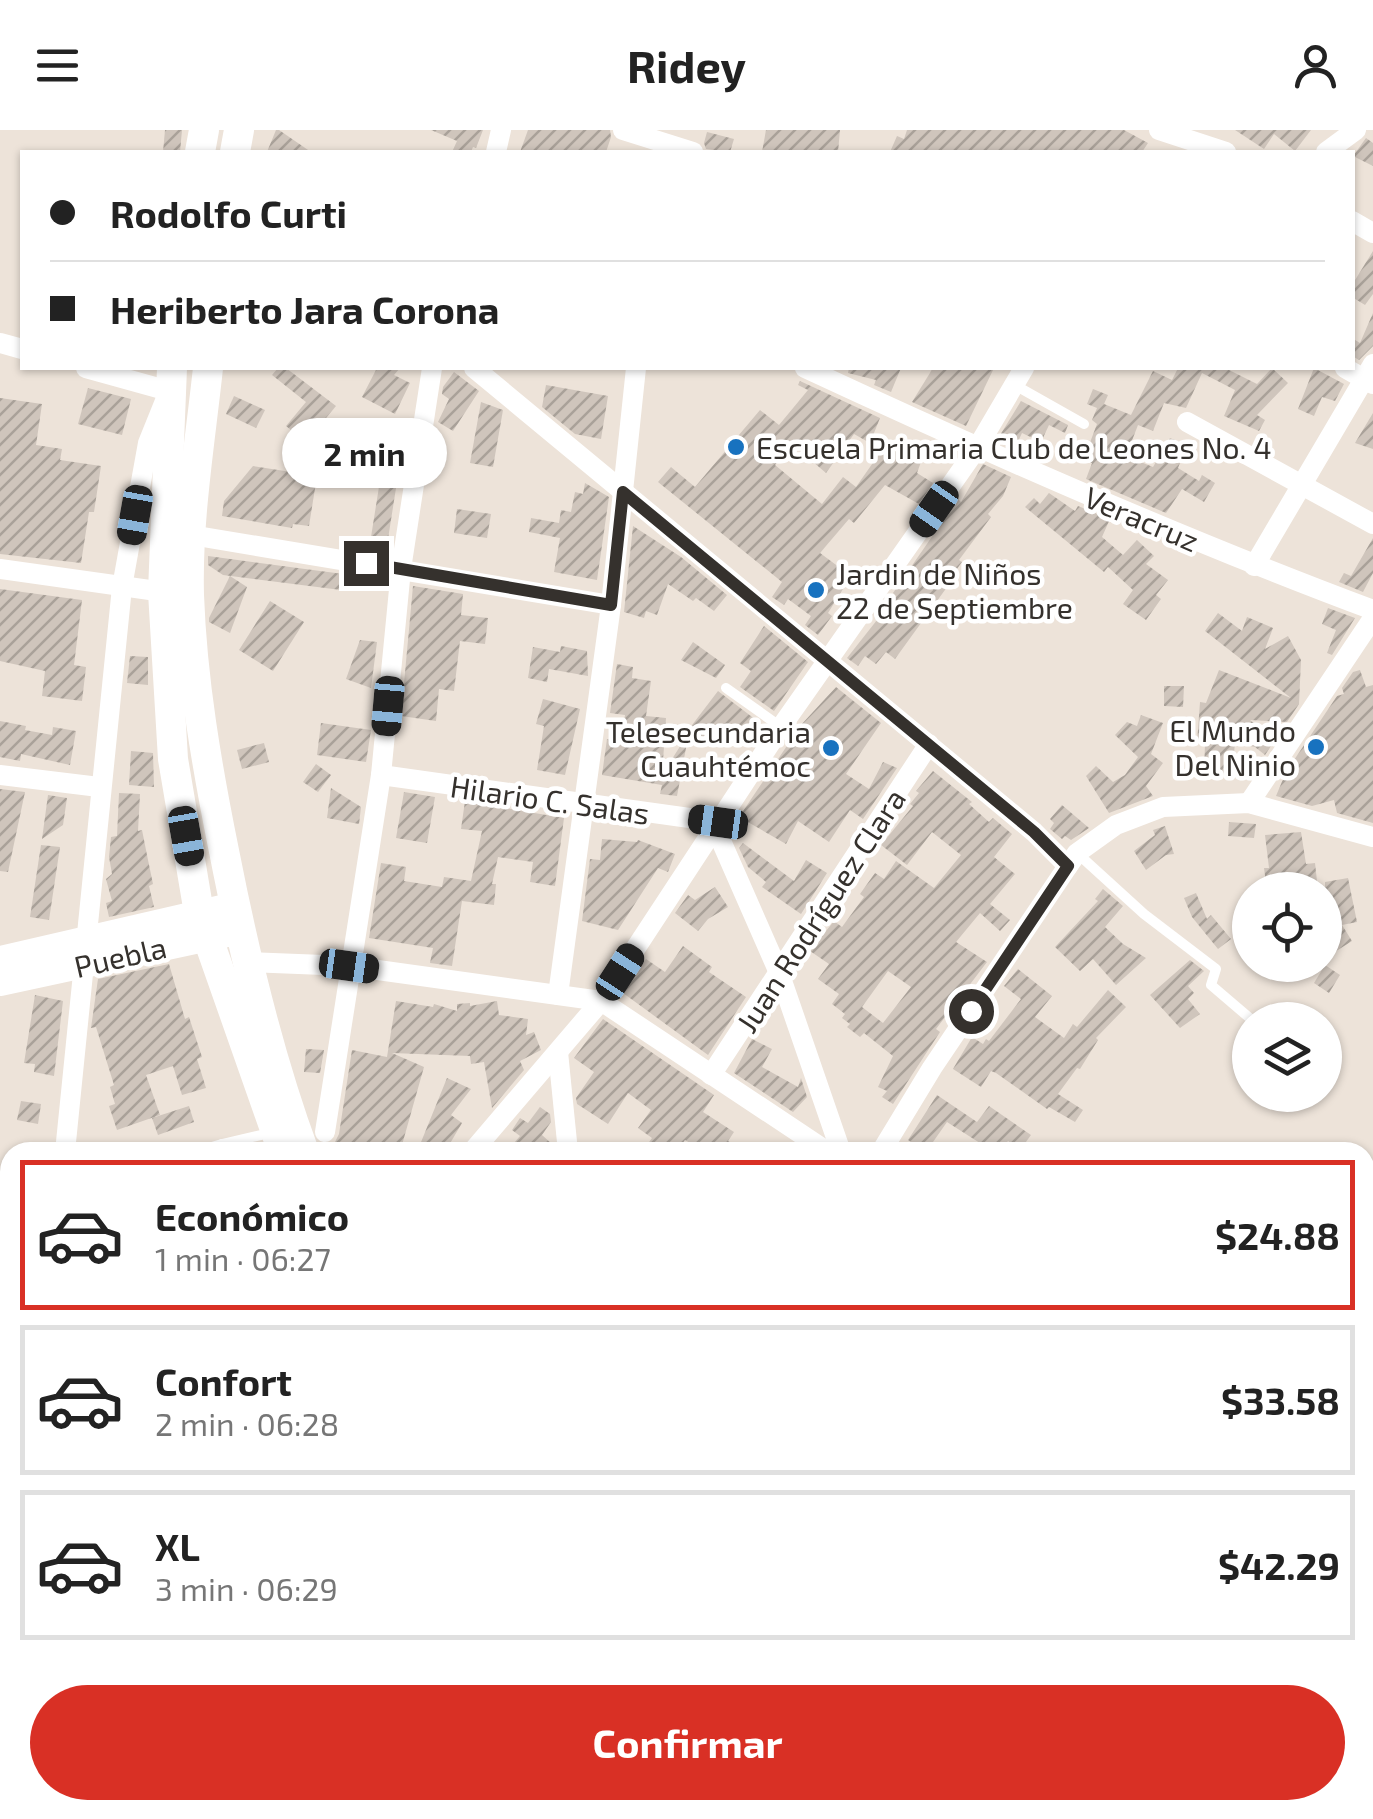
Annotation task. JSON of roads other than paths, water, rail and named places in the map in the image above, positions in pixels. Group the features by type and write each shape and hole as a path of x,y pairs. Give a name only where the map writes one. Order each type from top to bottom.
{"main road":[{"path":"208,370 190,535 176,594 247,962 296,1139"},
{"path":"170,379 176,594 173,760 203,925 296,1139"},
{"name":"Puebla","path":"0,982 86,953 238,918"},
{"name":"Puebla","path":"0,960 86,953"}],"street":[{"path":"623,130 667,142"},
{"path":"1159,130 1218,150"},
{"path":"1329,150 1356,130"},
{"path":"66,1142 122,587 148,443 170,379 101,370"},
{"path":"296,1139 349,966 382,775 401,569 432,370"},
{"path":"476,370 1034,832 1073,860"},
{"path":"558,995 611,605 636,370"},
{"name":"Veracruz","path":"810,370 977,448 1254,566 1373,610"},
{"path":"1254,566 1364,373"},
{"path":"481,1142 601,1002 781,726 977,448 1019,376"},
{"path":"1187,422 1373,524"},
{"path":"190,535 611,605"},
{"path":"0,569 176,594"},
{"path":"1249,803 1373,618"},
{"path":"1350,657 1373,645"},
{"name":"Juan Rodríguez Clara","path":"711,1076 929,744"},
{"path":"0,775 99,787"},
{"name":"Hilario C. Salas","path":"382,775 716,824"},
{"path":"887,1142 1073,860 1116,825 1164,807 1249,803 1373,838"},
{"path":"716,824 780,976 838,1142"},
{"path":"247,962 349,966 601,1002 813,1142"},
{"path":"558,1052 567,1142"}],"lane":[{"path":"1019,376 1084,424"},
{"path":"726,688 781,726"},
{"path":"1073,860 1216,969 1211,985 1232,1003"}],"place":[{"name":"Escuela Primaria Club de Leones No. 4","path":"736,447"},
{"name":"Jardin de Niños 22 de Septiembre","path":"816,590"},
{"name":"El Mundo Del Ninio","path":"1316,747"},
{"name":"Telesecundaria Cuauhtémoc","path":"831,748"}]}
